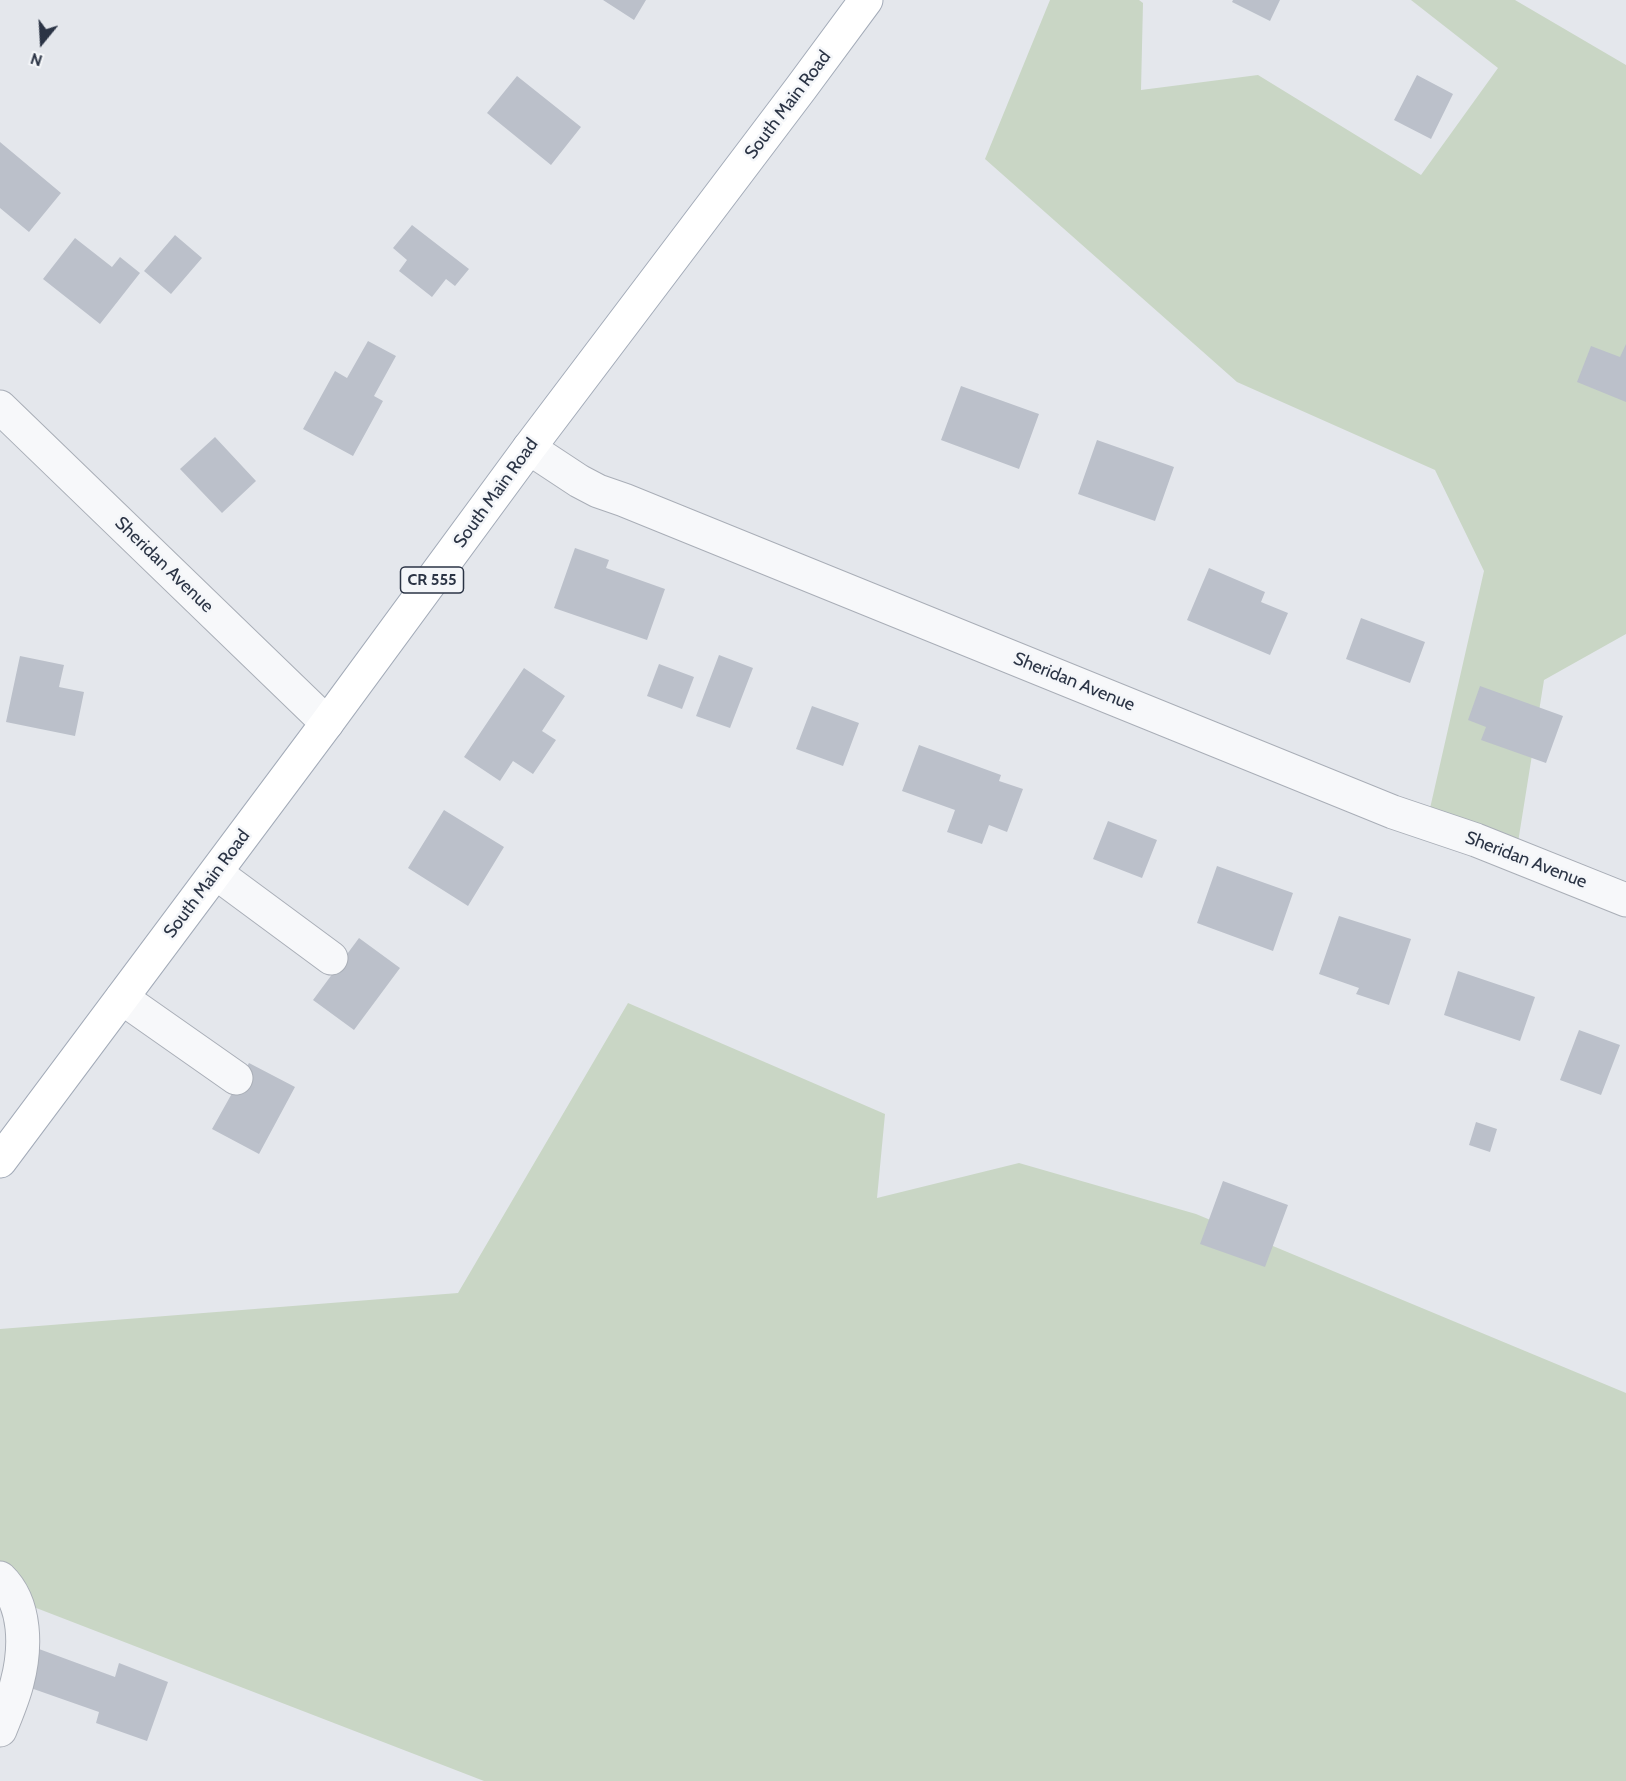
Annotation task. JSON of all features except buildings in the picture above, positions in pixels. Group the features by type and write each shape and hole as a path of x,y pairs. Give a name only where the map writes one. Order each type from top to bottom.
{"main road":[{"name":"South Main Road","path":"0,1161 216,873 529,448 866,0"}],"street":[{"name":"Sheridan Avenue","path":"0,407 327,723"},
{"name":"Sheridan Avenue","path":"529,448 579,482 598,491 1401,815 1476,840 1626,900"},
{"path":"216,873 331,958"},
{"path":"122,998 236,1078"},
{"path":"0,1578 6,1584 20,1612 23,1648 17,1683 0,1731"}],"green space":[{"path":"1050,0 1139,0 1143,3 1141,90 1258,75 1421,175 1498,68 1411,0 1515,0 1626,65 1626,634 1544,680 1515,861 1426,826 1484,571 1435,470 1237,382 985,159"},
{"path":"628,1003 885,1114 877,1198 1019,1163 1196,1214 1626,1393 1626,1781 484,1781 0,1594 0,1329 458,1293"}]}
